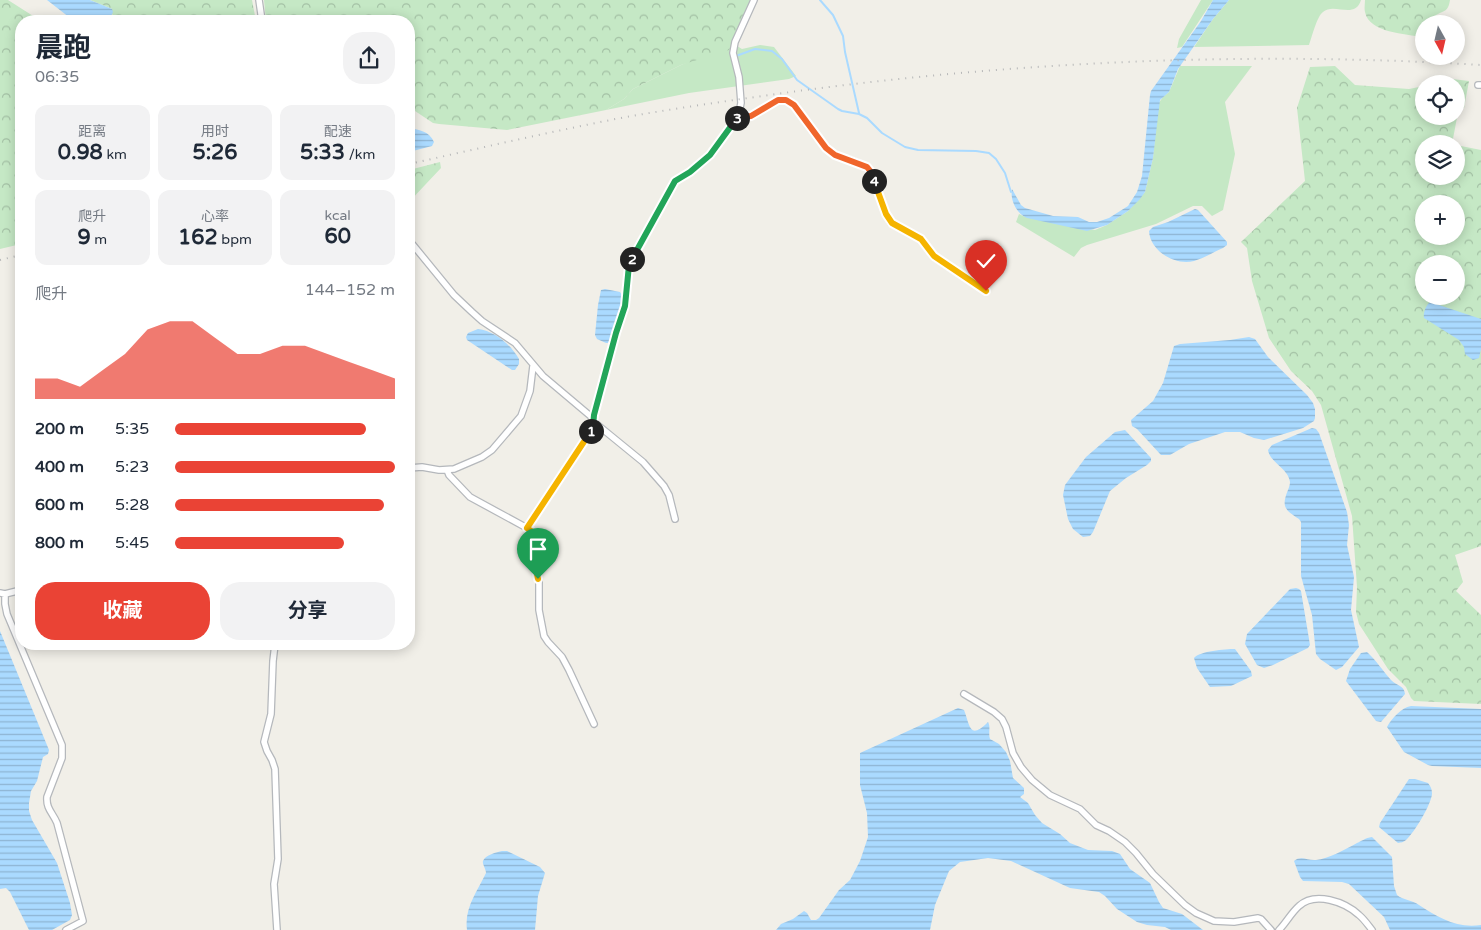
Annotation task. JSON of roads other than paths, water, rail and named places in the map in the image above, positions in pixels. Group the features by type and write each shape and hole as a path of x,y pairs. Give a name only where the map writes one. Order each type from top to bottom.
{"street":[{"path":"259,0 261,15"},
{"path":"527,528 591,431 616,333 625,306 629,265 632,258 675,181 690,172 710,155 738,117 741,102 733,48 754,0"},
{"path":"738,117 751,116 778,100 790,102 826,148 835,155 867,167 871,172 886,214 892,223 921,239 934,256 986,291"},
{"path":"415,247 454,295 482,321 518,346 543,376 643,462 664,486 669,495 675,519"},
{"path":"415,468 447,470 482,458 503,439 521,416 532,382 533,366"},
{"path":"447,470 469,496 542,538 544,550 535,564 539,582 539,610 544,636 562,657 594,724"},
{"path":"15,591 2,593 7,614 15,633"},
{"path":"22,650 62,744 62,758 46,802 58,823 83,921 66,930"},
{"path":"274,650 271,714 264,742 275,769 278,860 274,884 277,930"},
{"path":"964,694 1002,718 1013,753 1021,767 1032,780 1050,795 1080,809 1096,825 1125,842 1153,874 1185,905 1196,913 1214,921 1234,922 1258,918 1271,930"},
{"path":"1279,930 1300,904 1313,899 1322,899 1341,904 1354,911 1372,930"}],"water":[{"path":"47,0 90,0 112,9 113,12 112,15 66,15"},
{"path":"1213,0 1229,0 1213,19 1178,69 1169,92 1160,100 1153,158 1145,192 1140,199 1128,211 1107,225 1087,231 1023,216 1013,202 1012,189 1021,205 1025,208 1053,216 1078,217 1089,222 1097,222 1109,218 1128,206 1137,192 1142,176 1151,91 1201,21"},
{"path":"415,129 427,133 434,142 432,146 415,150"},
{"path":"1195,209 1227,242 1227,245 1209,255 1187,262 1172,259 1159,251 1150,238 1149,231 1153,227"},
{"path":"601,290 620,292 623,297 620,314 608,343 597,339 595,335"},
{"path":"1427,305 1439,305 1481,319 1481,349 1479,358 1473,360 1465,354 1464,347 1459,340 1424,318"},
{"path":"478,329 496,336 512,349 519,359 519,364 515,370 512,370 467,340 468,333"},
{"path":"1249,337 1255,339 1268,357 1307,395 1315,409 1314,421 1303,428 1264,440 1240,432 1225,432 1189,444 1170,455 1161,455 1132,426 1131,420 1153,401 1163,383 1174,346"},
{"path":"1312,428 1316,429 1319,433 1347,512 1349,525 1347,545 1354,577 1351,610 1359,647 1342,667 1336,670 1316,654 1312,615 1301,576 1301,522 1286,508 1285,500 1290,483 1289,477 1272,459 1268,450 1272,445"},
{"path":"1125,430 1151,458 1151,461 1110,491 1093,532 1090,536 1083,537 1073,529 1068,519 1063,495 1065,485 1086,457 1115,432"},
{"path":"1296,588 1301,591 1310,645 1308,648 1273,665 1264,668 1257,665 1245,644 1247,634 1290,589"},
{"path":"0,631 49,750 48,754 43,757 37,781 31,791 29,811 32,820 57,863 70,903 72,915 70,920 52,930 29,930 10,892 6,888 0,889"},
{"path":"1235,649 1251,671 1252,676 1231,686 1210,687 1197,668 1194,658 1207,652"},
{"path":"1367,652 1391,680 1402,687 1405,694 1381,722 1376,721 1346,681 1350,669 1361,653"},
{"path":"1411,706 1481,709 1481,768 1432,766 1404,752 1387,727 1397,714"},
{"path":"958,708 964,710 969,725 974,731 982,728 988,722 990,739 999,744 1006,752 1010,761 1013,778 1024,788 1024,794 1020,797 1028,803 1042,823 1060,834 1070,843 1088,850 1112,851 1120,854 1130,869 1150,883 1163,908 1182,914 1203,930 1171,930 1165,927 1137,922 1117,909 1099,892 1070,888 1011,861 988,858 960,862 949,871 935,905 930,930 776,930 781,924 793,919 804,911 811,920 819,918 839,890 850,880 860,861 868,837 867,813 860,785 860,753"},
{"path":"1409,779 1428,783 1432,794 1425,812 1413,831 1406,840 1398,843 1379,827"},
{"path":"1372,837 1392,857 1394,886 1397,895 1456,924 1481,925 1481,930 1390,930 1384,917 1349,884 1342,882 1303,881 1300,877 1294,861 1297,859 1316,860 1326,858"},
{"path":"507,851 540,867 545,873 538,896 535,930 467,930 469,907 486,873 483,861 489,855"}],"waterway":[{"path":"820,0 833,15 843,36 859,113"},
{"path":"736,56 755,49 772,51 782,59 797,80 838,109 867,118 882,133 905,147 918,150 989,153 996,159 1005,173 1011,192"}],"railway":[{"path":"415,163 647,113 798,91 968,72 1139,61 1224,59 1310,59 1481,65"},
{"path":"0,260 15,256"}]}
